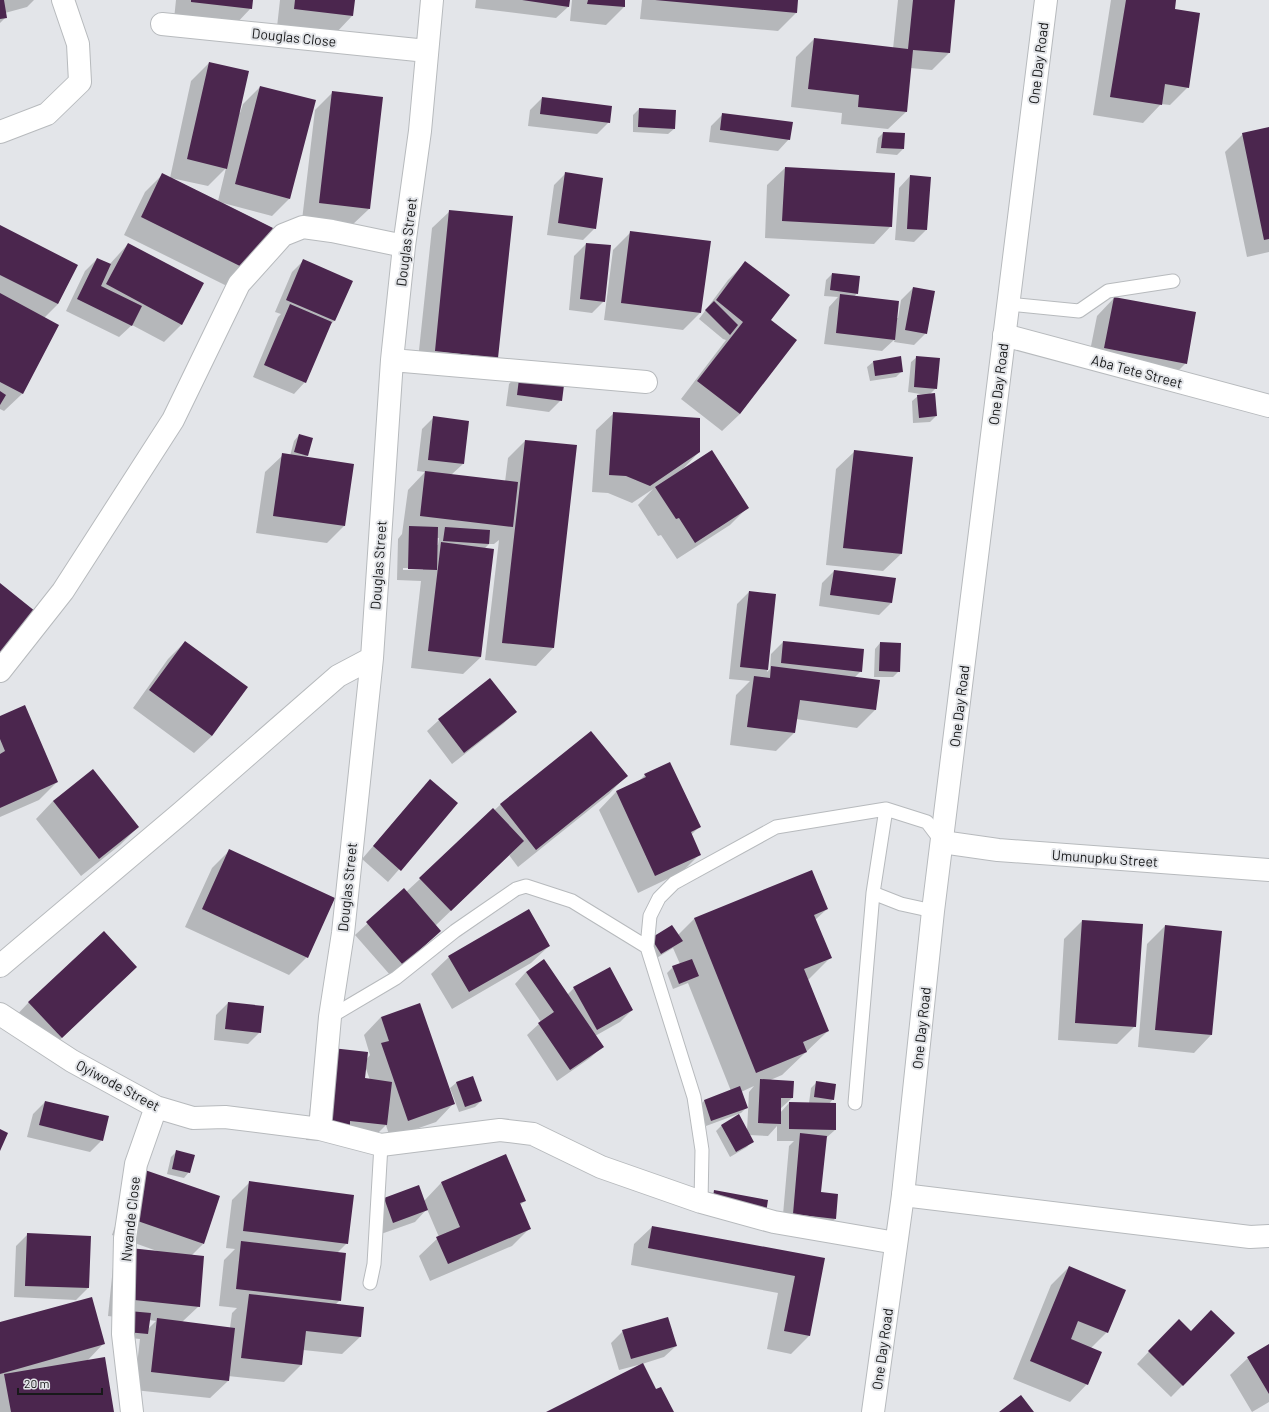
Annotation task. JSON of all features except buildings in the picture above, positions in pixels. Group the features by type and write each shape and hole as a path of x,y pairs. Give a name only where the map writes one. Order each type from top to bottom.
{"street":[{"path":"0,132 47,114 80,82 78,44 63,0"},
{"name":"Douglas Street","path":"320,1129 330,1017 342,932 372,658 392,360 404,246 420,131 432,0"},
{"name":"One Day Road","path":"873,1412 903,1195 933,911 1046,0"},
{"name":"Douglas Close","path":"162,24 427,51"},
{"path":"0,671 63,591 173,420 239,284 284,235 303,227 332,231 404,246"},
{"name":"Aba Tete Street","path":"1004,335 1269,406"},
{"path":"392,360 646,382"},
{"path":"0,966 181,813 338,676 372,658"},
{"name":"Umunupku Street","path":"942,842 998,850 1269,870"},
{"name":"Oyiwode Street","path":"0,1014 72,1061 156,1107 193,1118 225,1117 320,1129 381,1145"},
{"name":"Nwande Close","path":"132,1412 123,1334 125,1238 129,1200 136,1164 156,1107"},
{"path":"381,1145 500,1130 533,1134 601,1167 701,1202 774,1222 896,1243"},
{"path":"903,1195 1250,1237 1269,1236"}],"lane":[{"path":"1008,304 1079,311 1108,291 1173,281"},
{"path":"855,1103 874,893 886,809"},
{"path":"701,1202 702,1150 694,1097 648,946 650,916 659,898 674,883 776,827 886,809 927,822 942,842"},
{"path":"330,1017 396,978 455,931 516,889 526,886 572,902 648,946"},
{"path":"874,893 901,904 933,911"},
{"path":"370,1283 374,1264 381,1145"}]}
